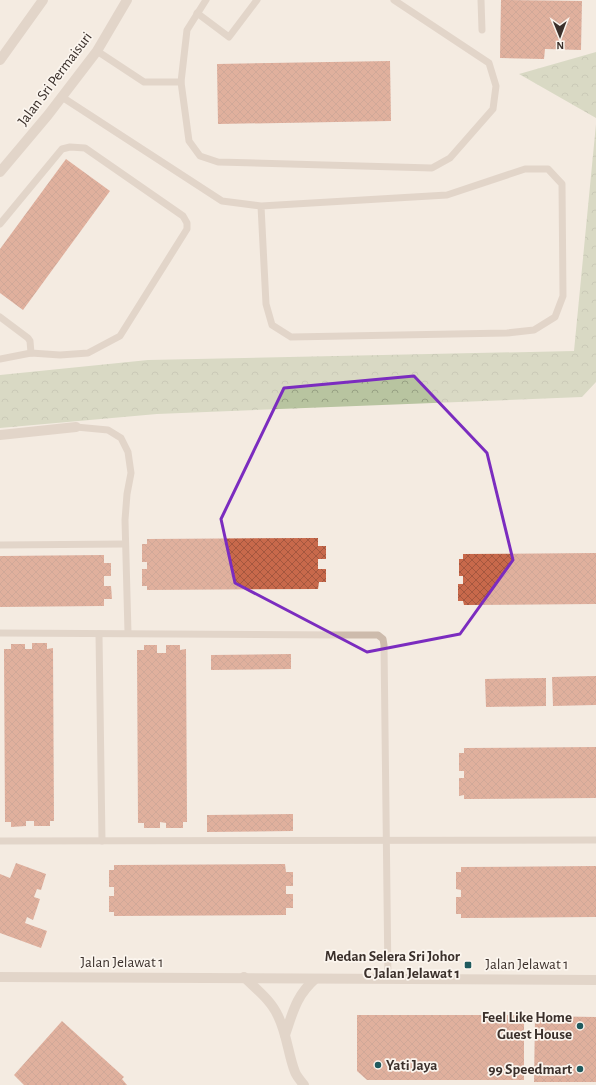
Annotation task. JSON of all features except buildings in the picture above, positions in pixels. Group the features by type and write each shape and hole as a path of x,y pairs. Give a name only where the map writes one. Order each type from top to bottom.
{"street":[{"path":"0,60 43,0"},
{"name":"Jalan Sri Permaisuri","path":"0,172 48,115 97,51 127,0"},
{"path":"0,435 76,427"},
{"name":"Jalan Jelawat 1","path":"0,977 244,977 314,979 596,980"},
{"path":"244,977 273,1006 285,1035 289,1054 296,1073 304,1085"},
{"path":"285,1035 293,1009 301,992 314,979"}],"lane":[{"path":"206,0 196,13 187,30 181,82 190,141 200,156 218,162 432,168 450,158 493,109 496,86 489,63 394,0"},
{"path":"196,13 229,37 257,0"},
{"path":"481,0 482,30"},
{"path":"97,51 144,82 181,82"},
{"path":"62,97 222,201 261,206 446,195 525,169 548,169 562,184 563,296 555,316 534,330 507,333 292,336 272,325 266,304 261,206"},
{"path":"0,224 62,148 70,147 85,148 183,216 187,223 187,230 120,336 88,353 60,355 31,353 0,359"},
{"path":"0,317 28,338 30,341 31,353"},
{"path":"76,427 108,430 121,438 128,452 131,473 124,520 128,633"},
{"path":"0,545 126,544"},
{"path":"0,633 370,635 378,636 383,639 388,979"},
{"path":"99,634 102,841"},
{"path":"0,841 596,840"}],"highlighted area":[{"path":"414,376 487,453 513,560 460,634 367,652 235,583 221,519 284,388"}],"green space":[{"path":"596,52 596,118 519,74"},
{"path":"596,124 596,382 582,397 157,414 0,428 0,375 148,360 574,351"}],"place":[{"name":"Medan Selera Sri Johor C Jalan Jelawat 1","path":"468,965"},
{"name":"Feel Like Home Guest House","path":"580,1026"},
{"name":"Yati Jaya","path":"378,1065"},
{"name":"99 Speedmart","path":"580,1069"}]}
